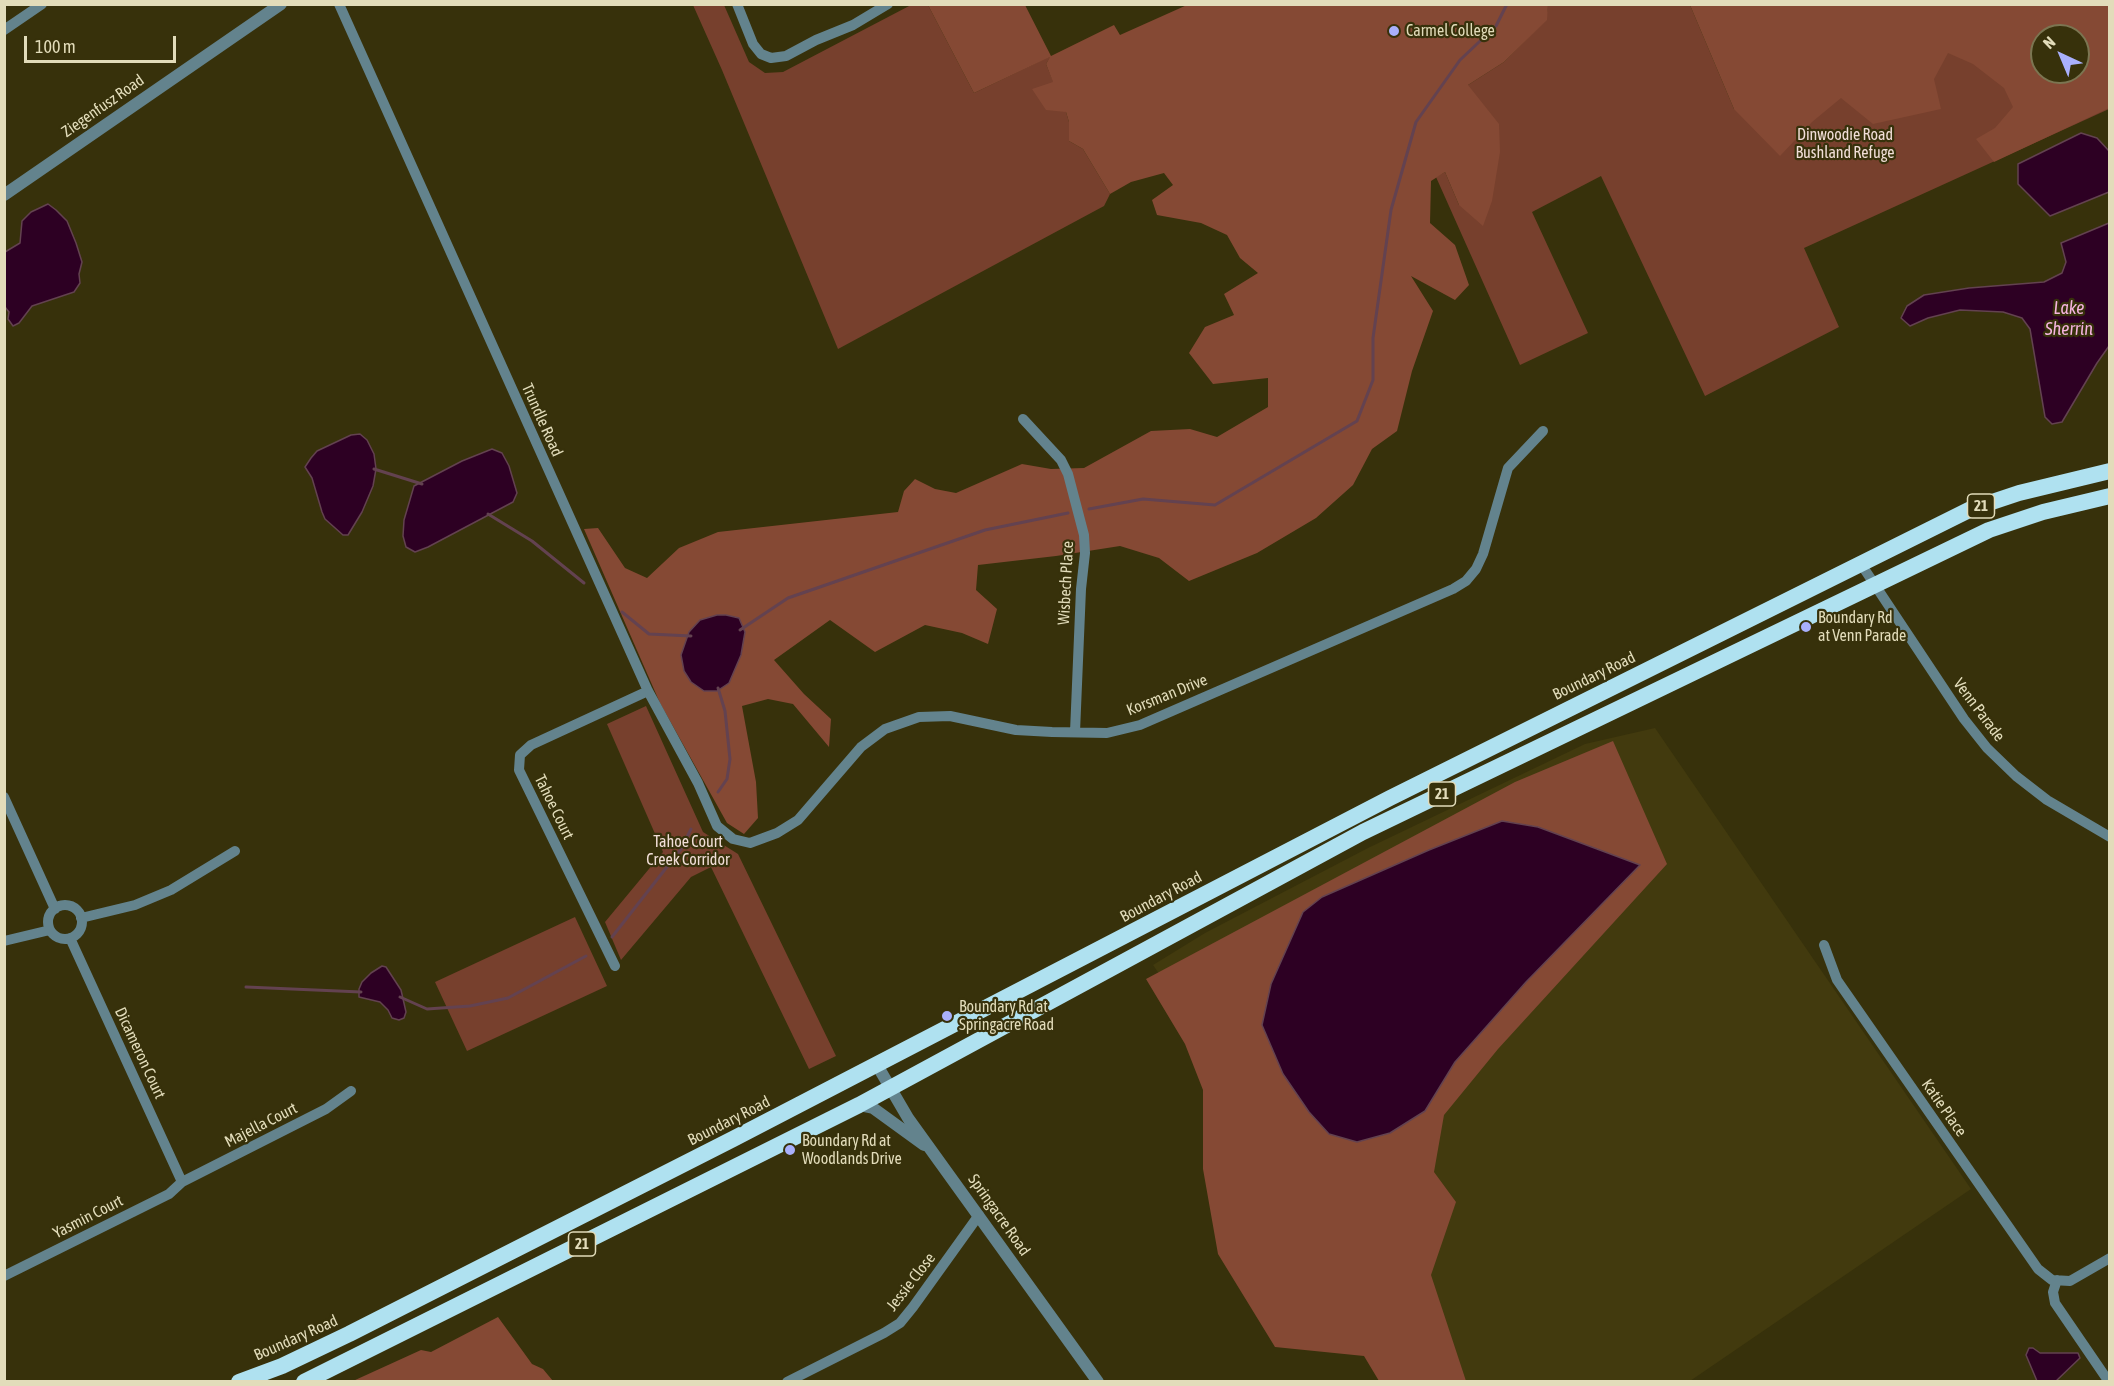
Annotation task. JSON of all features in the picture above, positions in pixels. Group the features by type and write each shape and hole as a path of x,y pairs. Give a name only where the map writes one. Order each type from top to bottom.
{"highway":[{"name":"Boundary Road","path":"239,1382 282,1366 349,1334 877,1065 1390,798 1971,509 2019,493 2109,471"},
{"name":"21","path":"304,1382 859,1105 1363,832 1989,530 2043,512 2109,496"}],"street":[{"path":"4,30 42,4"},
{"name":"Ziegenfusz Road","path":"4,195 280,4"},
{"name":"Trundle Road","path":"339,4 648,691 698,783 717,826 733,839"},
{"path":"737,4 753,44 761,54 771,58 786,56 816,40 853,25 888,4"},
{"name":"Wisbech Place","path":"1023,419 1061,460 1068,474 1084,535 1085,553 1081,589 1075,732"},
{"name":"Korsman Drive","path":"733,839 750,843 777,833 798,820 861,747 885,729 919,717 950,716 1017,730 1107,733 1140,725 1453,589 1466,581 1476,569 1483,554 1508,468 1543,432"},
{"name":"Venn Parade","path":"1861,564 1964,719 1987,748 2016,776 2047,800 2109,837"},
{"name":"Tahoe Court","path":"615,966 519,770 520,755 531,745 648,691"},
{"path":"4,797 55,909"},
{"path":"81,918 135,905 171,890 235,851"},
{"path":"64,905 73,908 81,918 80,928 70,938 56,936 50,930 49,918 55,909 64,905"},
{"path":"4,941 50,930"},
{"name":"Dicameron Court","path":"70,938 183,1182"},
{"name":"Katie Place","path":"1824,945 1837,980 2038,1269 2054,1280"},
{"name":"Springacre Road","path":"877,1065 909,1118 1098,1382"},
{"name":"Majella Court","path":"183,1182 326,1109 351,1091"},
{"path":"859,1105 873,1108 937,1155"},
{"name":"Yasmin Court","path":"4,1276 169,1194 183,1182"},
{"name":"Jessie Close","path":"787,1382 900,1323 979,1215"},
{"path":"2109,1258 2070,1281 2054,1280 2053,1292 2055,1303 2109,1382"}],"shaded area":[{"path":"928,5 1025,5 1051,56 1114,25 1120,35 1187,5 1548,5 1547,20 1504,62 1468,85 1499,124 1500,152 1492,201 1483,226 1459,205 1445,172 1431,181 1430,223 1455,245 1469,285 1455,300 1411,276 1433,311 1412,371 1397,431 1372,449 1353,485 1316,518 1257,553 1189,581 1159,558 1120,546 978,565 976,590 997,609 988,644 962,633 925,625 875,652 830,620 774,660 804,694 831,719 829,747 793,704 768,699 742,706 756,782 758,818 744,834 727,823 660,703 584,529 598,528 625,568 647,578 679,548 718,532 898,512 904,491 915,479 935,489 956,493 1022,464 1051,469 1084,468 1151,431 1190,429 1217,437 1268,407 1268,378 1213,384 1189,353 1205,327 1234,315 1224,294 1258,273 1240,258 1227,235 1201,223 1157,215 1152,200 1173,185 1164,173 1131,182 1110,194 1083,149 1069,141 1069,122 1066,112 1046,110 1032,89 1053,82 1046,64 1050,57 974,93"},
{"path":"1690,5 2109,5 2109,108 1994,162 1976,139 1995,128 2013,107 2004,88 1973,64 1948,53 1934,79 1941,109 1873,124 1841,98 1812,122 1780,156 1734,109"},
{"path":"1655,728 1971,1189 1690,1381 1439,1381 1153,965 1205,933 1368,848 1585,744"},
{"path":"1613,741 1667,864 1498,1049 1444,1115 1434,1172 1456,1202 1431,1275 1466,1381 1379,1381 1364,1356 1275,1347 1218,1254 1203,1169 1203,1090 1185,1044 1146,979 1515,782","holes":["1502,821 1538,827 1639,865 1526,982 1455,1062 1425,1111 1390,1133 1357,1142 1329,1134 1309,1112 1283,1074 1262,1025 1271,984 1303,912 1322,897"]},
{"path":"498,1317 532,1364 543,1369 553,1381 353,1381 421,1350 431,1352"}],"green space":[{"path":"693,5 724,5 749,62 765,73 783,72 911,5 928,5 974,93 1051,56 1046,64 1069,122 1069,141 1083,149 1110,194 1104,206 838,349"},
{"name":"Dinwoodie Road Bushland Refuge","path":"1548,5 1690,5 1734,109 2030,27 2030,84 2090,84 2090,24 2040,24 2109,5 2109,109 1804,248 1839,327 1705,396 1601,176 1532,212 1588,333 1520,365 1436,177 1445,172 1459,205 1468,85 1504,62 1546,20"},
{"name":"Tahoe Court Creek Corridor","path":"646,706 703,832 738,854 836,1056 809,1069 711,867 691,877 621,960 605,922 663,852 607,724"},
{"path":"575,917 607,986 467,1051 435,982"}],"water":[{"path":"2081,133 2097,138 2109,151 2109,192 2050,216 2018,184 2018,164"},
{"path":"48,204 67,221 76,243 82,262 79,274 80,283 74,292 32,306 19,323 13,326 8,319 9,312 5,307 5,252 20,243 22,221 31,212"},
{"name":"Lake Sherrin","path":"2109,223 2109,346 2062,422 2052,424 2045,417 2030,329 2022,318 2003,312 1960,310 1928,318 1910,326 1901,318 1907,306 1924,295 1969,288 2044,282 2062,273 2066,262 2061,243"},
{"path":"360,434 367,440 374,454 376,469 373,486 362,512 348,535 343,535 325,519 312,478 305,467 317,451 351,435"},
{"path":"492,449 502,453 509,466 517,493 513,502 428,547 415,552 406,547 403,536 404,520 414,486 462,461"},
{"path":"717,615 739,618 745,632 741,655 729,683 717,691 704,691 691,682 684,671 681,655 689,632 700,620"},
{"path":"1502,821 1538,827 1640,865 1526,982 1455,1062 1425,1111 1390,1133 1357,1142 1329,1134 1309,1112 1283,1074 1262,1025 1271,984 1303,912 1322,897"},
{"path":"382,966 386,967 401,990 406,1012 404,1018 399,1020 392,1018 380,1002 359,997 362,982"},
{"path":"2029,1348 2040,1353 2078,1353 2080,1358 2056,1381 2037,1381 2026,1355"}],"waterway":[{"path":"1089,509 1143,499 1215,505 1357,421 1373,380 1373,338 1391,210 1416,122 1460,60 1496,26 1507,4"},
{"path":"374,469 422,484"},
{"path":"740,630 788,598 985,530 1068,513"},
{"path":"488,514 532,541 584,583"},
{"path":"622,612 649,634 691,636"},
{"path":"718,688 725,711 730,759 727,779 718,792"},
{"path":"612,937 681,849 691,829"},
{"path":"400,997 427,1009 470,1006 508,998 586,956"},
{"path":"246,987 361,992"}],"place":[{"name":"Carmel College","path":"1394,31"},
{"name":"Boundary Rd at Venn Parade","path":"1806,627"},
{"name":"Boundary Rd at Springacre Road","path":"947,1016"},
{"name":"Boundary Rd at Woodlands Drive","path":"790,1150"}]}
